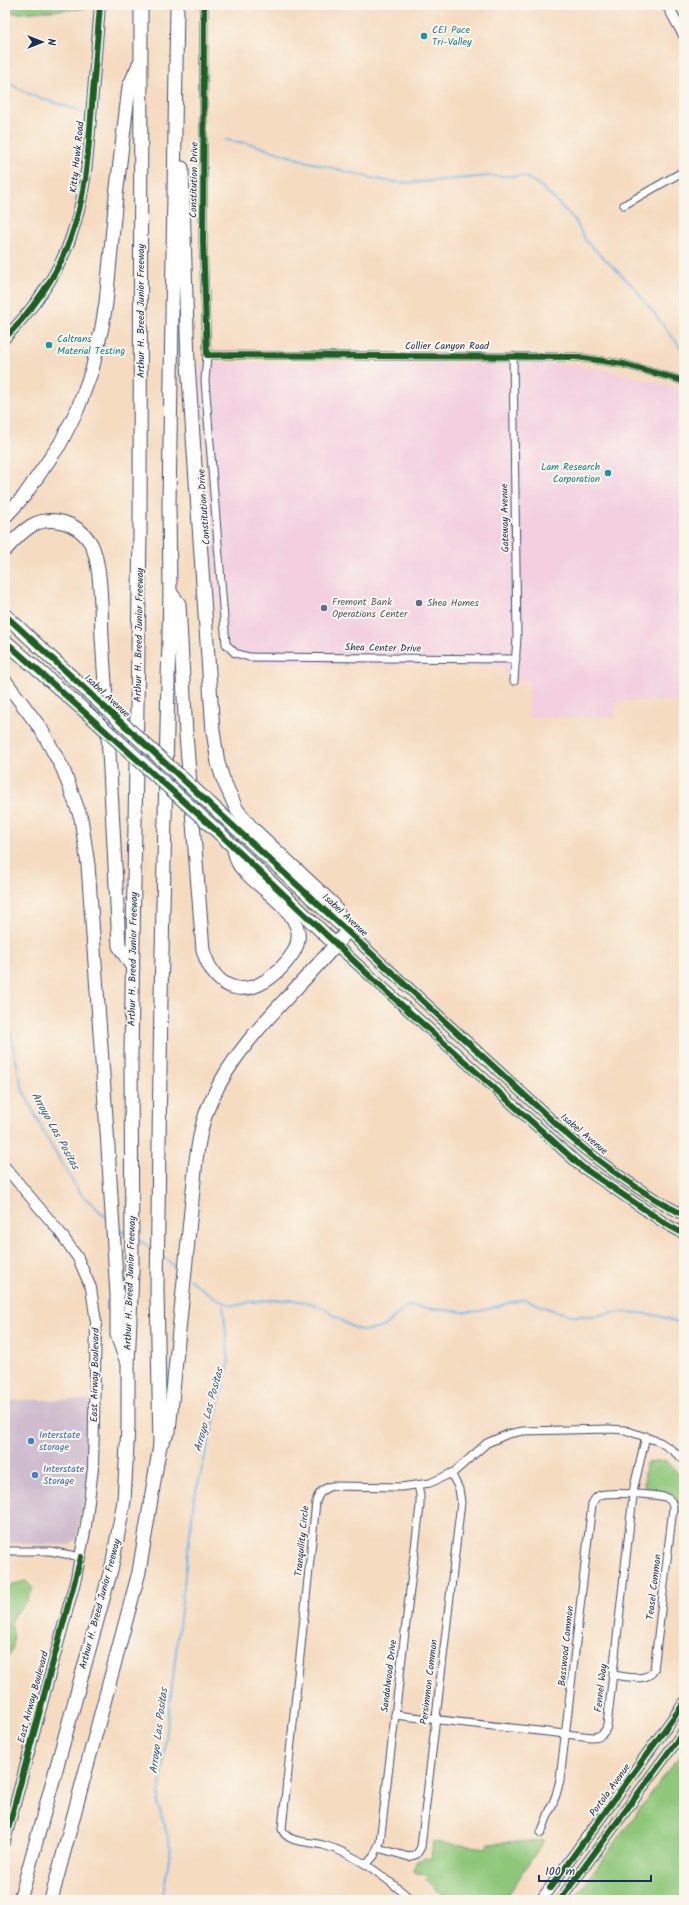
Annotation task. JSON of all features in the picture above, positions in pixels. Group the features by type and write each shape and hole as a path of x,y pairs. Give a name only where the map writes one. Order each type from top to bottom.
{"highway":[{"name":"Arthur H. Breed Junior Freeway","path":"20,1900 104,1596 118,1536 124,1501 128,1426 128,1366 132,1271 131,1055 140,534 141,5"},
{"path":"51,1900 139,1572 160,1445 157,1290 161,990 170,592 177,5"},
{"path":"5,517 24,496 60,444 78,408 92,370 105,309 116,196 129,87 141,59"},
{"path":"160,1445 169,1430 199,1139 210,1102 219,1083 243,1048 336,945 347,930 333,904 252,828 237,810 230,796 218,763 212,723 188,363 182,137 175,123"},
{"path":"5,550 24,530 33,525 54,521 68,524 82,532 90,542 94,552 98,580 106,687 119,946 133,968"},
{"path":"170,592 179,604 186,741 203,950 212,973 220,981 230,986 242,989 255,987 267,981 277,972 295,949 298,940 298,931 288,912 239,865 233,846"},
{"name":"Isabel Avenue","path":"5,615 347,930"},
{"path":"5,640 218,832 336,945"},
{"path":"5,681 41,729 63,769 81,818 89,879 111,1196 117,1296 117,1335 128,1366"}],"main road":[{"name":"Kitty Hawk Road","path":"5,338 36,302 56,271 71,238 81,204 87,169 100,5"},
{"path":"667,5 684,35"},
{"name":"Isabel Avenue","path":"347,930 576,1142 593,1156 653,1198 684,1215"},
{"path":"336,945 582,1167 666,1224 684,1234"},
{"name":"East Airway Boulevard","path":"5,1167 70,1244 86,1273 95,1305 96,1322 93,1468 81,1557 5,1841"},
{"name":"Portola Avenue","path":"541,1900 684,1703"},
{"path":"560,1900 684,1731"}],"street":[{"name":"Constitution Drive","path":"204,5 203,241 207,355 204,381 224,637 229,649 235,653 249,657"},
{"path":"624,205 684,171"},
{"name":"Collier Canyon Road","path":"207,355 577,357 636,367 684,381"},
{"name":"Gateway Avenue","path":"513,356 516,660 514,680"},
{"name":"Shea Center Drive","path":"249,657 516,660"},
{"name":"Tranquility Circle","path":"412,1900 366,1865 349,1855 331,1847 289,1838 284,1834 282,1829 316,1502 322,1491 332,1486 418,1486 438,1481 451,1473 487,1443 501,1436 515,1432 617,1429 646,1436 666,1446 684,1460"},
{"name":"Fennel Way","path":"395,1715 594,1737 604,1732 607,1726 633,1494 646,1436"},
{"name":"Persimmon Common","path":"378,1848 409,1857 415,1856 420,1849 461,1502 459,1489 451,1473"},
{"name":"Sandalwood Drive","path":"366,1865 374,1857 378,1848 420,1506 418,1486"},
{"name":"Basswood Common","path":"541,1833 558,1788 566,1734 592,1504 595,1498 602,1494 633,1494"},
{"name":"Teasel Common","path":"613,1675 644,1678 651,1675 654,1670 673,1510 672,1503 666,1497 633,1494"},
{"path":"5,1551 50,1551 81,1557"}],"shaded area":[{"path":"199,364 552,364 586,367 622,373 684,390 684,701 616,702 615,717 528,718 528,680 507,679 506,672 497,666 267,663 235,660 225,651 220,642"},
{"path":"5,1400 90,1400 89,1451 86,1490 76,1539 70,1545 5,1543"}],"green space":[{"path":"5,5 93,5 92,8 5,14"},
{"path":"665,1461 670,1464 684,1480 684,1512 678,1512 678,1501 671,1494 649,1491 644,1486 646,1463"},
{"path":"26,1581 33,1588 30,1596 21,1608 14,1614 11,1622 14,1638 13,1647 5,1664 5,1587 9,1588 14,1584"},
{"path":"684,1749 684,1900 573,1900"},
{"path":"544,1840 505,1900 453,1900 437,1891 425,1879 429,1876 427,1874 414,1873 416,1862 423,1858 431,1859 433,1842 488,1848 488,1844"}],"waterway":[{"path":"5,81 31,95 84,112"},
{"path":"225,140 251,144 305,161 387,181 409,183 490,176 524,176 541,186 575,220 585,240 632,285 681,348 684,349"},
{"name":"Arroyo Las Positas","path":"5,1008 22,1088 45,1135 79,1192 107,1218"},
{"name":"Arroyo Las Positas","path":"119,1230 127,1234"},
{"name":"Arroyo Las Positas","path":"137,1239 153,1249"},
{"name":"Arroyo Las Positas","path":"163,1257 179,1270"},
{"path":"189,1279 210,1294 228,1304 237,1305 269,1300 297,1300 315,1304 351,1326 365,1330 374,1330 383,1327 407,1306 463,1312 480,1311 524,1299 555,1311 574,1316 593,1316 621,1312 640,1313 659,1316 684,1324"},
{"name":"Arroyo Las Positas","path":"162,1900 171,1847 158,1805 194,1499 229,1364 223,1302"}],"cycle path":[{"path":"5,338 35,303 52,278 66,251 80,208 87,163 100,5"},
{"path":"204,5 203,241 207,355 577,357 623,364 684,381"},
{"path":"5,615 570,1137 625,1179 684,1215"},
{"path":"5,641 218,832 375,981 582,1167 666,1224 684,1234"},
{"path":"5,1841 81,1557"},
{"path":"550,1888 684,1703"},
{"path":"560,1900 684,1731"}],"place":[{"name":"CEI Pace Tri-Valley","path":"424,36"},
{"name":"Caltrans Material Testing","path":"49,345"},
{"name":"Lam Research Corporation","path":"608,473"},
{"name":"Shea Homes","path":"419,603"},
{"name":"Fremont Bank Operations Center","path":"324,608"},
{"name":"Interstate storage","path":"31,1441"},
{"name":"Interstate Storage","path":"35,1475"}]}
